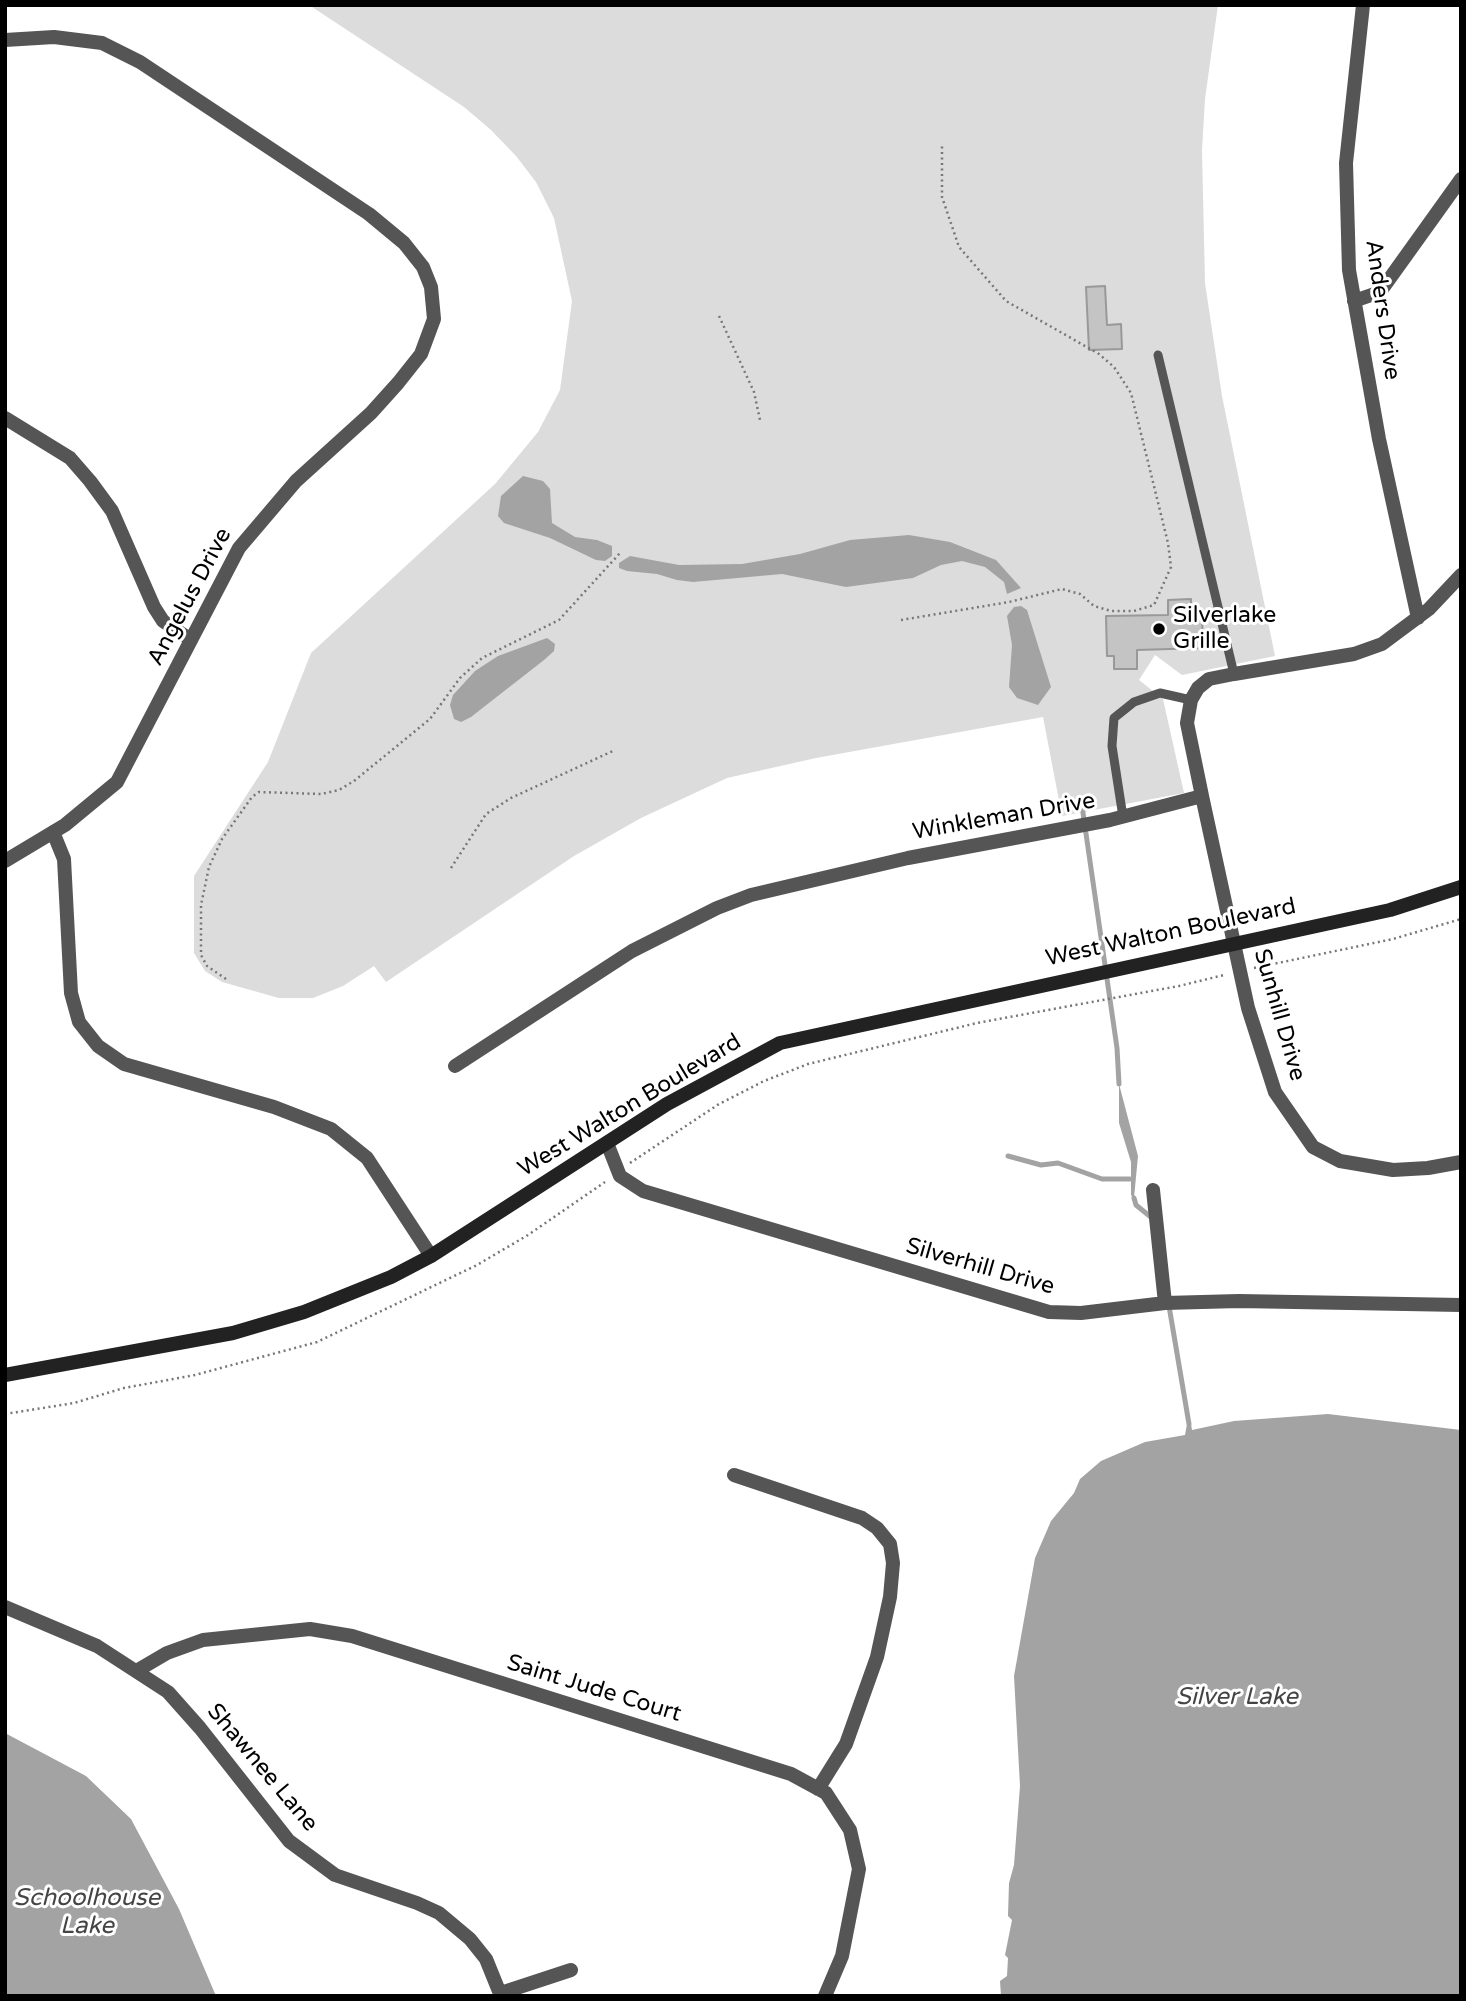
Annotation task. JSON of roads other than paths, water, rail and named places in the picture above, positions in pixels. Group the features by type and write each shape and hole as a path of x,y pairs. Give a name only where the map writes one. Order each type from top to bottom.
{"main road":[{"name":"West Walton Boulevard","path":"5,1375 233,1333 304,1312 391,1277 431,1256 667,1104 780,1043 1390,910 1461,887"}],"street":[{"name":"Anders Drive","path":"1363,5 1346,163 1347,236 1354,301 1418,618"},
{"name":"Angelus Drive","path":"5,40 54,37 102,43 140,62 369,214 404,243 423,267 431,287 434,319 421,354 371,413 267,511 239,548 117,782 54,832 5,861"},
{"path":"1354,301 1380,292 1461,178"},
{"path":"5,418 71,458 112,511 154,607 163,621 191,640"},
{"path":"1202,796 1187,723 1191,700 1209,680 1354,654 1388,641 1418,618 1461,575"},
{"name":"Winkleman Drive","path":"455,1066 632,951 717,908 751,895 908,858 1124,817 1202,796"},
{"name":"Sunhill Drive","path":"1202,796 1248,1008 1275,1092 1313,1147 1340,1161 1392,1170 1428,1168 1461,1162"},
{"path":"54,832 64,859 71,993 79,1022 98,1046 124,1064 274,1107 331,1129 367,1158 431,1256"},
{"name":"Silverhill Drive","path":"607,1143 618,1172 643,1191 1049,1312 1081,1313 1165,1303 1320,1301 1461,1305"},
{"path":"1153,1190 1165,1303"},
{"path":"734,1475 862,1518 877,1528 890,1544 893,1563 890,1597 877,1657 846,1744 818,1789"},
{"name":"Shawnee Lane","path":"5,1607 97,1646 138,1670 168,1692 289,1840 335,1875 439,1913 470,1940 486,1959 501,1994 571,1970"},
{"name":"Saint Jude Court","path":"138,1670 167,1653 203,1640 286,1629 310,1629 352,1636 765,1765 818,1789 826,1793 850,1830 859,1869 842,1956 825,1996"}],"lane":[{"path":"1158,355 1234,674"},
{"path":"1124,817 1112,746 1114,718 1134,702 1160,693 1191,700"}],"water":[{"path":"523,476 543,481 550,489 552,523 575,537 597,540 612,546 612,556 605,561 596,560 550,538 504,523 498,516 501,496"},
{"path":"909,535 950,542 996,560 1021,588 1007,594 1004,582 985,567 962,561 941,565 913,578 846,587 782,574 693,582 619,568 619,563 630,556 679,565 742,564 800,554 850,540"},
{"path":"1021,606 1027,610 1051,687 1038,705 1017,698 1009,687 1012,645 1007,616 1014,607"},
{"path":"547,638 555,644 554,651 544,660 471,717 461,722 454,719 450,705 453,695 475,671 498,656"},
{"path":"1119,1084 1138,1156 1134,1198 1131,1195 1131,1162 1119,1123"},
{"name":"Silver Lake","path":"1328,1414 1461,1430 1461,1996 1001,1996 1000,1981 1007,1976 1008,1958 1005,1955 1012,1920 1008,1916 1009,1883 1014,1865 1020,1786 1014,1676 1035,1558 1051,1521 1074,1493 1080,1479 1101,1461 1145,1442 1185,1435 1187,1424 1191,1424 1192,1430 1234,1421"},
{"name":"Schoolhouse Lake","path":"5,1733 86,1776 131,1819 179,1909 216,1996 5,1996"}],"waterway":[{"path":"1082,806 1117,1048 1119,1084"},
{"path":"1008,1156 1041,1165 1058,1163 1102,1179 1130,1179"},
{"path":"1134,1198 1136,1205 1152,1218"},
{"path":"1169,1306 1189,1424"}],"place":[{"name":"Silverlake Grille","path":"1159,629"}]}
